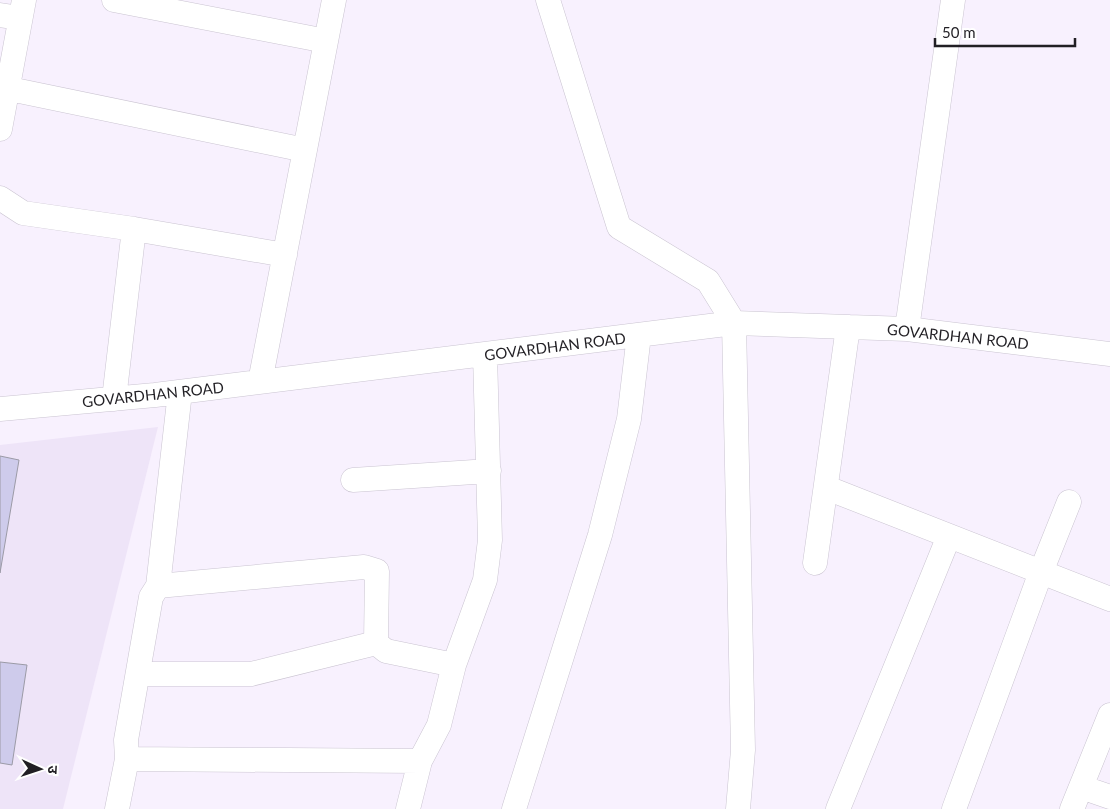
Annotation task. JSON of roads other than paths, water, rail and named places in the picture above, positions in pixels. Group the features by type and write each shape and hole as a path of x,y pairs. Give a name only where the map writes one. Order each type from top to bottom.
{"street":[{"path":"114,0 326,41"},
{"path":"260,382 334,0"},
{"path":"548,0 619,228 708,281 734,323 743,750 738,809"},
{"path":"907,329 953,0"},
{"path":"0,128 15,11"},
{"path":"4,88 305,150"},
{"path":"0,198 23,213 134,229 285,255"},
{"path":"114,399 134,229"},
{"name":"GOVARDHAN ROAD","path":"0,410 180,392 734,323 907,329 1110,354"},
{"path":"815,563 848,327"},
{"path":"514,809 600,535 630,419 638,335"},
{"path":"408,809 420,761 439,725 454,665 485,580 490,540 485,354"},
{"path":"117,809 127,759 126,740 151,597 158,586 180,392"},
{"path":"354,480 489,471"},
{"path":"827,488 1110,599"},
{"path":"954,809 1041,572 1069,502"},
{"path":"838,809 949,536"},
{"path":"158,586 364,568 377,571 376,643"},
{"path":"376,643 386,651 454,665"},
{"path":"138,674 251,674 376,643"},
{"path":"1072,809 1110,715"},
{"path":"127,759 420,761"},
{"path":"1081,787 1110,797"}]}
